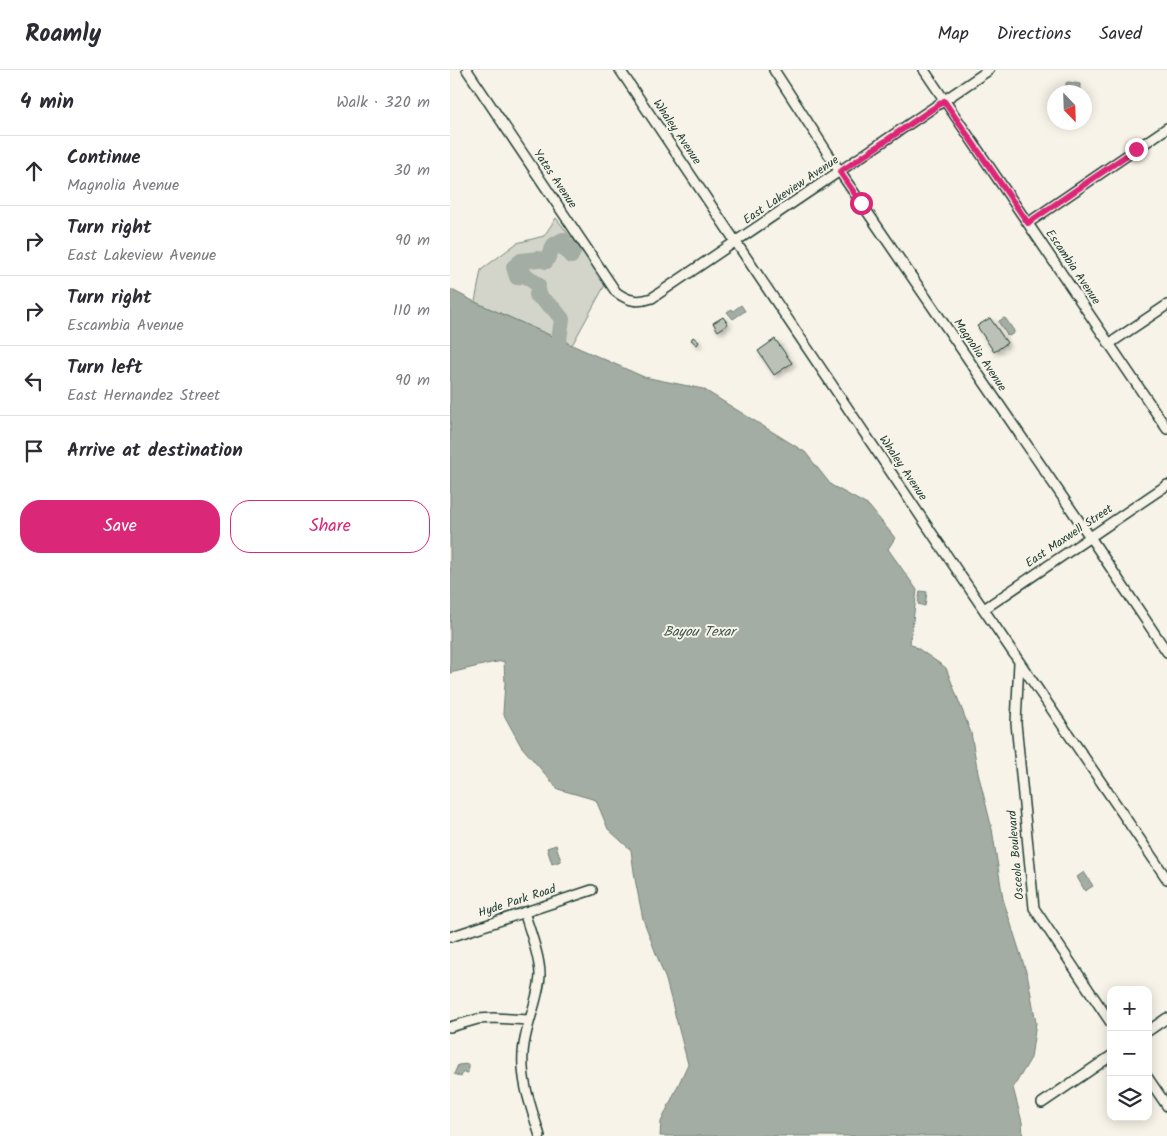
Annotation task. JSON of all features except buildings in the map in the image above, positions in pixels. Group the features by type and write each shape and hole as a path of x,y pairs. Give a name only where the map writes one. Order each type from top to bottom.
{"street":[{"name":"Yates Avenue","path":"467,70 616,292 627,299"},
{"name":"Whaley Avenue","path":"620,70 1167,879"},
{"name":"Magnolia Avenue","path":"774,70 840,172 1167,652"},
{"name":"Escambia Avenue","path":"924,70 1167,429"},
{"name":"East Lakeview Avenue","path":"627,299 643,301 652,298 989,70"},
{"path":"1028,223 1167,128"},
{"path":"1109,344 1167,305"},
{"name":"East Maxwell Street","path":"984,609 1167,485"},
{"name":"Osceola Boulevard","path":"1019,662 1016,723 1034,908 1107,1017"},
{"name":"Hyde Park Road","path":"450,936 592,890"},
{"path":"524,912 539,962 540,975 524,1044 523,1071 525,1088 540,1136"},
{"path":"1152,1028 1167,1018"},
{"path":"450,1027 478,1019 529,1020"},
{"path":"1042,1103 1107,1059"},
{"path":"1152,1084 1167,1106"}],"shaded area":[{"path":"556,218 584,250 605,285 572,345 475,302 481,270 517,243 544,236"}],"water":[{"path":"1068,82 1080,85 1066,85"},
{"name":"Bayou Texar","path":"450,289 475,302 644,377 703,389 805,452 831,485 869,506 895,538 888,549 917,590 910,643 946,668 971,733 978,773 992,829 1003,899 1028,978 1036,1023 1031,1058 1013,1088 1022,1122 1023,1136 660,1136 661,1122 688,1064 666,980 643,919 631,850 608,829 596,800 558,789 521,746 503,713 504,661 450,673"},
{"path":"741,305 745,311 733,319 727,312 732,309 733,311"},
{"path":"1004,318 1014,331 1009,336 999,323"},
{"path":"920,591 927,592 925,606 918,604"},
{"path":"556,845 561,861 552,864 547,848"},
{"path":"1084,872 1093,886 1085,891 1077,877"},
{"path":"468,1064 468,1073 463,1072 461,1077 454,1074 458,1065"}],"waterway":[{"path":"559,340 562,319 554,309 537,295 538,285 524,274 517,277 514,267 521,261 538,259 546,261 554,245 563,240 566,250 571,256 575,247"}],"route":[{"path":"861,203 840,172 944,101 1028,223 1136,149"}]}
